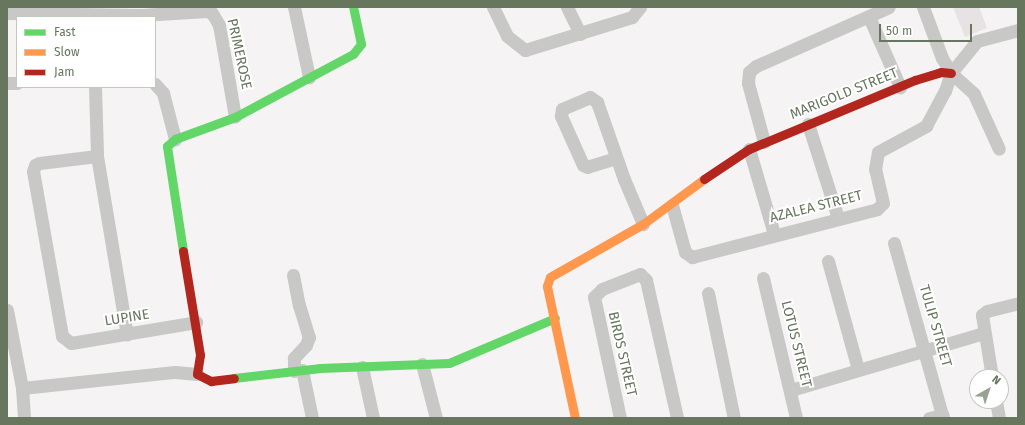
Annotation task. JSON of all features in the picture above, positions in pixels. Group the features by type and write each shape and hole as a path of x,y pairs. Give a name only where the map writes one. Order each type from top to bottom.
{"street":[{"path":"294,7 309,76"},
{"path":"197,374 200,355 196,322 166,151 170,142 175,139 235,117 358,49 360,38 353,7"},
{"path":"493,7 507,36 526,50 632,17 640,7"},
{"path":"567,7 580,34"},
{"path":"764,142 748,83 749,72 756,66 890,7"},
{"path":"923,7 942,58 951,73 974,94 999,149"},
{"name":"PRIMEROSE","path":"7,13 141,15 207,11 212,13 219,25 235,117"},
{"path":"869,16 900,87"},
{"path":"951,73 977,41 1018,30"},
{"name":"MARIGOLD STREET","path":"574,418 555,318 547,286 550,277 643,224 672,205 716,170 749,149 935,73 951,73"},
{"name":"AZALEA STREET","path":"672,205 687,256 698,256 774,234 882,206 875,169 878,152 926,126 945,91 951,73"},
{"path":"156,85 163,93 175,139"},
{"path":"95,88 97,156 127,335"},
{"path":"616,158 587,167 583,165 561,116 562,109 594,98 616,158 643,224"},
{"path":"808,124 838,218"},
{"path":"749,149 774,234"},
{"name":"LUPINE","path":"97,156 39,163 34,165 33,172 65,339 72,343 127,335 196,322"},
{"name":"TULIP STREET","path":"894,243 926,351 943,417"},
{"path":"828,261 858,369"},
{"name":"BIRDS STREET","path":"620,418 594,298 602,289 631,276 640,274 644,276 678,418"},
{"path":"293,275 299,305 309,337 306,346 294,358 312,418"},
{"name":"LOTUS STREET","path":"763,278 791,390 796,418"},
{"path":"708,292 734,418"},
{"path":"991,369 981,319 984,312 1018,303"},
{"path":"7,310 22,388 24,418"},
{"path":"22,388 175,372 197,374 212,381 298,370 455,362 555,318"},
{"path":"791,390 984,333"},
{"path":"422,364 436,418"},
{"path":"362,367 373,418"},
{"path":"929,418 943,417"}],"shaded area":[{"path":"953,7 979,7 987,28 965,37"}],"traffic: fast":[{"path":"183,251 167,146 175,139 235,117 353,54 361,44 353,7"},
{"path":"234,378 320,368 449,363 555,318"}],"traffic: slow":[{"path":"575,418 547,286 550,277 643,224 704,179"}],"traffic: jam":[{"path":"704,179 749,149 915,80 941,72 951,73"},
{"path":"183,251 200,355 197,374 211,381 234,378"}]}
